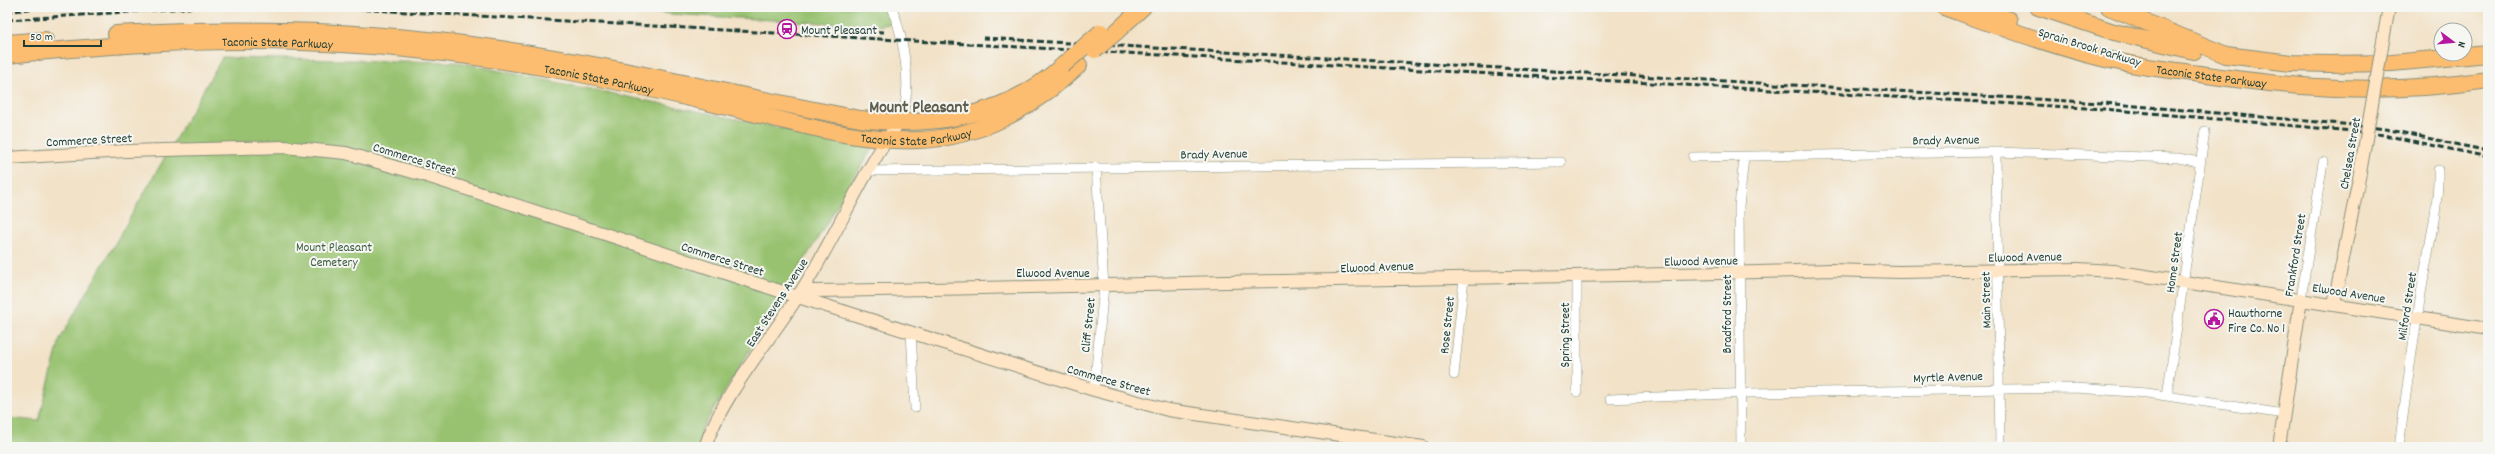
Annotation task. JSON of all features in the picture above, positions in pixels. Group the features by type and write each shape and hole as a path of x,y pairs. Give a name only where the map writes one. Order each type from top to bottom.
{"highway":[{"name":"Taconic State Parkway","path":"7,55 112,46 217,41 299,42 400,48 560,70 823,129 886,139 937,139 983,128 1034,103 1080,65 1128,7"},
{"name":"Taconic State Parkway","path":"7,43 190,30 303,31 378,35 457,43 557,58 835,114 899,122 944,120 989,110 1027,92 1143,7"},
{"name":"Taconic State Parkway","path":"1944,7 2090,55 2128,64 2204,75 2344,90 2399,89 2488,80"},
{"name":"Sprain Brook Parkway","path":"1979,7 2040,31 2094,49 2204,75"},
{"name":"Sprain Brook Parkway","path":"2038,7 2129,36 2226,55"},
{"name":"Taconic State Parkway","path":"2109,7 2226,55 2315,64 2392,63 2488,54"},
{"path":"2473,46 2488,43"},
{"path":"2392,63 2433,55"}],"street":[{"name":"Chelsea Street","path":"2334,304 2360,173 2389,7"},
{"path":"893,10 902,39 906,70 903,112 899,122"},
{"name":"East Stevens Avenue","path":"705,447 721,412 798,297 886,139 899,122"},
{"name":"Home Street","path":"2167,396 2199,162 2205,131"},
{"name":"Commerce Street","path":"7,158 126,151 284,147 346,153 420,173 798,297 911,331 1094,390 1168,410 1423,447"},
{"name":"Brady Avenue","path":"1693,157 1996,152 2178,158 2199,162"},
{"name":"Main Street","path":"1996,152 2000,447"},
{"name":"Bradford Street","path":"1741,447 1739,207 1744,157"},
{"name":"Brady Avenue","path":"868,171 1561,162"},
{"name":"Frankford Street","path":"2279,447 2323,162"},
{"name":"Cliff Street","path":"1094,390 1104,286 1096,167"},
{"name":"Milford Street","path":"2399,447 2417,317 2435,217 2438,193 2438,170"},
{"name":"Elwood Avenue","path":"798,297 811,291 910,290 979,287 1577,277 1830,270 1899,272 2085,270 2183,281 2488,329"},
{"name":"Spring Street","path":"1577,277 1577,392"},
{"name":"Rose Street","path":"1454,375 1464,278"},
{"path":"911,331 915,408"},
{"name":"Myrtle Avenue","path":"1610,399 1999,387 2076,388 2167,396 2284,414"}],"green space":[{"path":"605,7 885,7 891,24 875,26 670,14"},
{"name":"Mount Pleasant Cemetery","path":"222,58 457,62 873,147 702,429 699,447 7,447 7,418 39,421 60,339"}],"railway":[{"path":"7,12 44,7"},
{"path":"7,20 200,7"},
{"path":"320,7 2104,109 2352,131 2384,135 2488,157"},
{"path":"842,30 885,32"},
{"path":"983,38 2103,103 2353,125 2385,129 2488,151"}],"place":[{"name":"Mount Pleasant","path":"787,29"},
{"name":"Hawthorne Fire Co. No 1","path":"2214,319"}],"district":[{"name":"Mount Pleasant","path":"919,106"}]}
